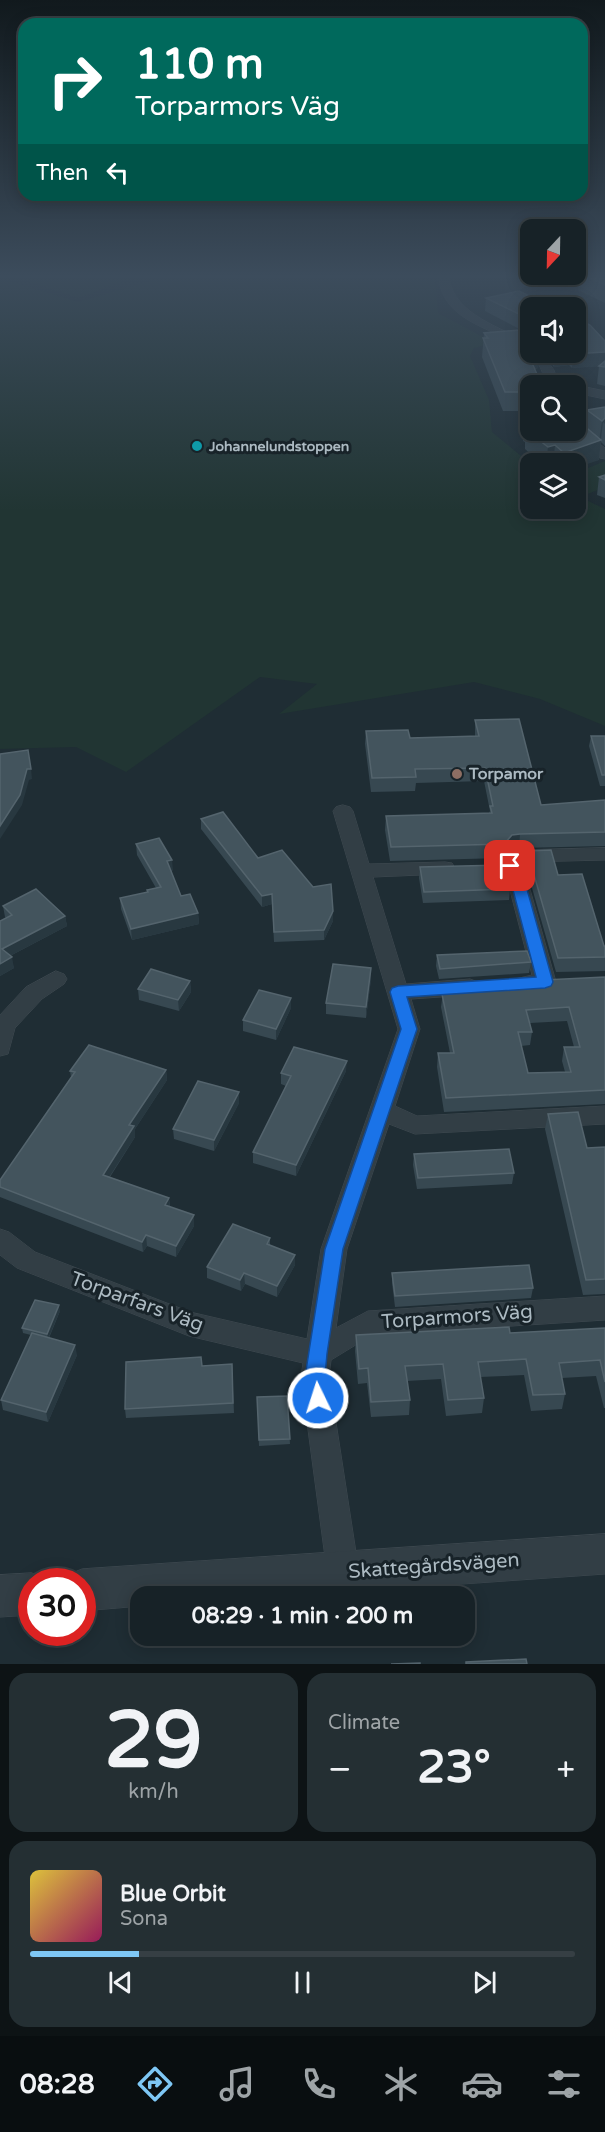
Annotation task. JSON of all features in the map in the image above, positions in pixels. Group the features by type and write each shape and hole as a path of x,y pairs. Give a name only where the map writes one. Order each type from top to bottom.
{"street":[{"path":"586,392 605,395"},
{"path":"586,439 605,455"},
{"path":"343,811 409,1029 383,1111 334,1249 317,1354 315,1377 343,1572"},
{"path":"361,871 510,866 519,856 605,854"},
{"path":"510,866 516,875 545,982"},
{"path":"0,1048 4,1025 34,993 57,979"},
{"path":"398,992 569,982"},
{"path":"383,1111 415,1125 605,1114"},
{"name":"Torparfars Väg","path":"0,1240 26,1260 189,1324 317,1354"},
{"name":"Torparmors Väg","path":"317,1354 368,1323 605,1308"},
{"name":"Skattegårdsvägen","path":"96,1589 605,1554"},
{"path":"0,1596 18,1595"}],"green space":[{"path":"0,356 470,356 489,400 492,432 520,455 520,519 586,519 586,500 605,509 605,726 540,699 474,682 279,714 317,684 260,677 126,772 76,747 0,749"},
{"path":"605,461 605,487 586,495 586,469"}],"building":[{"path":"490,356 520,356 520,363 532,363 537,375 520,375 520,392 505,392"},
{"path":"605,407 605,418 602,421 587,410"},
{"path":"586,427 601,440 564,453 555,445 548,447 540,441 586,441"},
{"path":"519,719 541,805 605,800 605,832 520,834 512,835 504,844 391,847 386,816 492,813 490,806 493,806 485,768 415,769 416,777 372,778 366,731 408,730 410,738 479,736 475,720"},
{"path":"591,736 605,736 605,775 602,775"},
{"path":"28,750 31,769 27,769 20,795 0,826 0,754"},
{"path":"223,812 258,858 282,850 313,887 331,884 333,911 324,930 274,932 272,894 262,896 201,819"},
{"path":"159,838 172,860 167,861 181,896 190,894 198,913 131,929 120,898 161,887 136,844"},
{"path":"551,850 558,875 582,874 605,946 605,957 558,958 530,861 525,854 527,851"},
{"path":"503,865 510,889 424,892 420,867"},
{"path":"36,889 65,916 2,949 12,957 0,964 0,921 12,915 3,906"},
{"path":"527,951 531,962 440,969 437,955"},
{"path":"333,964 371,968 366,1007 326,1003"},
{"path":"151,969 190,981 178,1000 138,989"},
{"path":"605,977 605,1090 446,1098 438,1053 454,1053 442,994 446,993 444,985","holes":["569,1007 580,1047 564,1047 571,1072 528,1073 518,1032 532,1032 526,1010"]},
{"path":"259,990 291,998 276,1029 243,1020"},
{"path":"89,1045 166,1070 129,1125 134,1126 103,1175 169,1198 165,1205 194,1215 176,1246 146,1235 142,1242 0,1187 0,1180 75,1072 70,1071"},
{"path":"294,1047 347,1061 296,1165 253,1152 291,1076 281,1073"},
{"path":"198,1081 239,1092 214,1140 173,1129"},
{"path":"578,1112 587,1148 605,1147 605,1279 586,1280 548,1114"},
{"path":"509,1149 514,1173 418,1178 414,1154"},
{"path":"233,1224 270,1238 267,1244 295,1255 277,1286 244,1273 240,1280 207,1267"},
{"path":"529,1265 533,1288 395,1296 392,1273"},
{"path":"35,1300 59,1305 47,1334 22,1328"},
{"path":"509,1327 510,1333 605,1328 605,1382 600,1360 559,1363 565,1394 533,1395 526,1359 478,1362 484,1398 448,1400 443,1364 405,1366 410,1400 371,1402 368,1368 359,1369 356,1335"},
{"path":"32,1333 75,1345 46,1412 1,1400"},
{"path":"201,1357 202,1366 232,1364 233,1403 125,1409 126,1362"},
{"path":"287,1396 290,1439 259,1440 257,1397"},
{"path":"526,1659 527,1664 466,1664 466,1662"}],"place":[{"name":"Johannelundstoppen","path":"197,446"},
{"name":"Torpamor","path":"457,774"}],"route":[{"path":"318,1398 315,1377 317,1354 334,1249 409,1029 398,992 545,982 516,875 510,866"}]}
